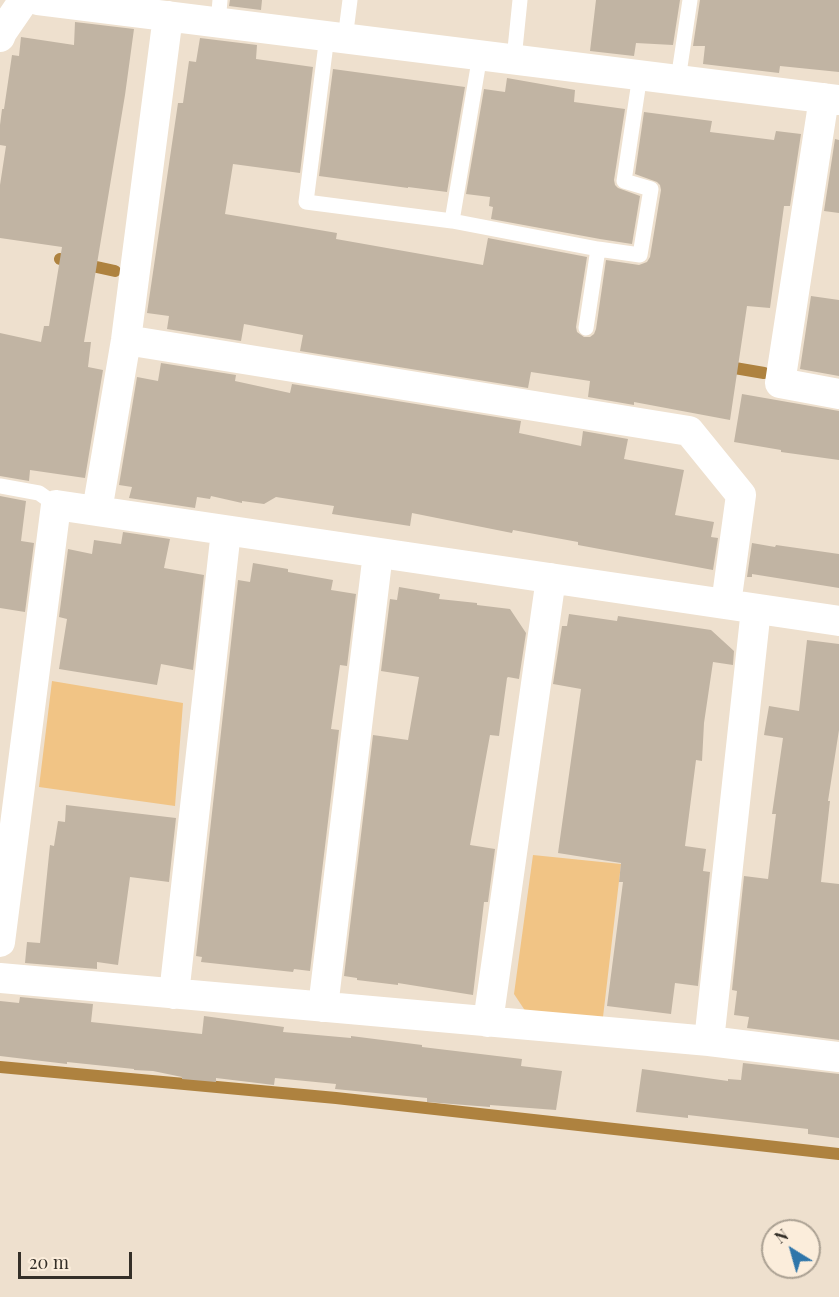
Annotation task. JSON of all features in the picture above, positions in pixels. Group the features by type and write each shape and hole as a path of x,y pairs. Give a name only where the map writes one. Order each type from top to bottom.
{"street":[{"path":"0,37 24,0"},
{"path":"38,0 168,16 219,11 336,37 831,99 780,383 839,394"},
{"path":"97,511 126,340 168,16"},
{"path":"126,340 689,430 741,495 726,604"},
{"path":"0,942 56,505 839,621"},
{"path":"174,994 226,531"},
{"path":"323,1007 378,553"},
{"path":"488,1022 551,578"},
{"path":"709,1041 756,609"},
{"path":"0,978 709,1041 839,1057"}],"lane":[{"path":"350,0 336,37 306,202 452,221 640,255 651,189 624,181 640,75"},
{"path":"513,59 520,0"},
{"path":"678,80 690,0"},
{"path":"452,221 480,55"},
{"path":"586,328 598,249"},
{"path":"0,486 39,493 56,505"}],"shaded area":[{"path":"52,681 183,703 175,806 39,787"},
{"path":"533,855 621,864 603,1017 528,1015 514,994"}],"building":[{"path":"230,0 262,0 261,10 229,6"},
{"path":"596,0 680,0 673,45 636,43 634,56 590,51"},
{"path":"700,0 839,0 839,72 780,66 779,73 703,64 705,46 693,46"},
{"path":"75,22 134,29 84,342 91,342 88,367 103,370 85,478 30,470 29,481 0,476 0,333 41,342 44,326 49,326 62,247 0,238 0,185 6,146 0,145 0,125 12,55 19,56 21,37 74,45"},
{"path":"200,38 257,45 256,59 313,67 300,173 233,164 225,214 337,233 336,239 483,265 488,238 587,257 576,327 577,332 584,337 590,337 596,329 606,260 639,265 647,262 650,257 661,190 657,182 635,174 644,112 712,121 710,132 774,140 776,131 801,134 790,206 784,206 770,308 747,306 730,420 634,402 634,405 588,397 590,381 531,372 528,388 300,351 303,335 244,324 241,341 167,329 169,316 147,313 178,103 183,103 189,61 196,62"},
{"path":"333,69 465,87 447,192 319,176"},
{"path":"507,78 575,90 574,102 625,109 614,180 618,188 640,196 632,244 491,219 493,207 489,206 490,197 466,194 484,89 505,92"},
{"path":"835,139 839,140 839,213 824,211"},
{"path":"811,296 839,300 839,376 800,369"},
{"path":"161,363 236,375 235,381 290,393 292,384 521,421 519,433 581,446 583,431 628,439 624,459 684,470 675,515 714,522 711,537 718,538 713,570 578,545 578,542 513,530 512,533 412,513 410,526 332,514 334,506 276,497 264,504 242,501 242,503 211,496 210,499 197,497 195,508 129,498 132,487 119,485 137,377 158,381"},
{"path":"742,394 839,411 839,460 781,452 781,450 734,442"},
{"path":"0,496 26,501 21,541 34,543 25,612 0,608"},
{"path":"123,532 170,539 164,568 204,575 193,670 161,664 157,685 59,669 67,619 59,617 68,549 92,554 94,540 121,544"},
{"path":"752,543 839,554 839,588 752,574 752,577 747,577"},
{"path":"253,563 333,580 331,590 356,594 347,666 340,665 331,729 339,730 310,971 294,969 293,972 201,962 202,957 196,956 238,580 250,582"},
{"path":"399,587 440,594 439,599 510,609 526,633 519,679 507,678 499,736 490,735 470,845 495,849 488,902 484,902 473,995 398,983 398,985 357,980 357,978 344,976 373,735 408,740 419,677 381,671 390,599 397,600"},
{"path":"569,614 617,621 618,616 711,630 734,651 733,665 713,662 704,723 702,761 696,760 685,846 706,849 703,871 710,872 698,986 675,983 671,1014 607,1006 623,882 619,882 621,863 558,853 581,689 553,684 562,626 567,626"},
{"path":"807,640 839,644 839,730 828,801 830,801 821,882 839,884 839,1040 747,1028 749,1017 734,1015 737,991 732,990 744,876 768,879 776,814 772,814 783,738 764,735 769,706 799,711"},
{"path":"66,805 176,818 169,882 130,877 118,965 97,962 97,969 25,963 27,942 40,943 50,845 54,846 58,821 65,822"},
{"path":"20,997 93,1004 91,1022 202,1034 204,1016 284,1027 283,1032 351,1038 351,1036 522,1059 521,1066 562,1071 556,1110 427,1102 427,1098 335,1089 336,1084 275,1078 274,1085 216,1078 216,1082 182,1079 182,1077 153,1071 0,1056 0,1001 19,1003"},
{"path":"743,1063 839,1074 839,1138 808,1134 808,1129 688,1115 688,1118 636,1112 642,1069 728,1081 728,1079 741,1080"}],"waterway":[{"path":"60,259 115,271"},
{"path":"723,366 764,373"},
{"path":"0,1067 336,1098 839,1154"}]}
